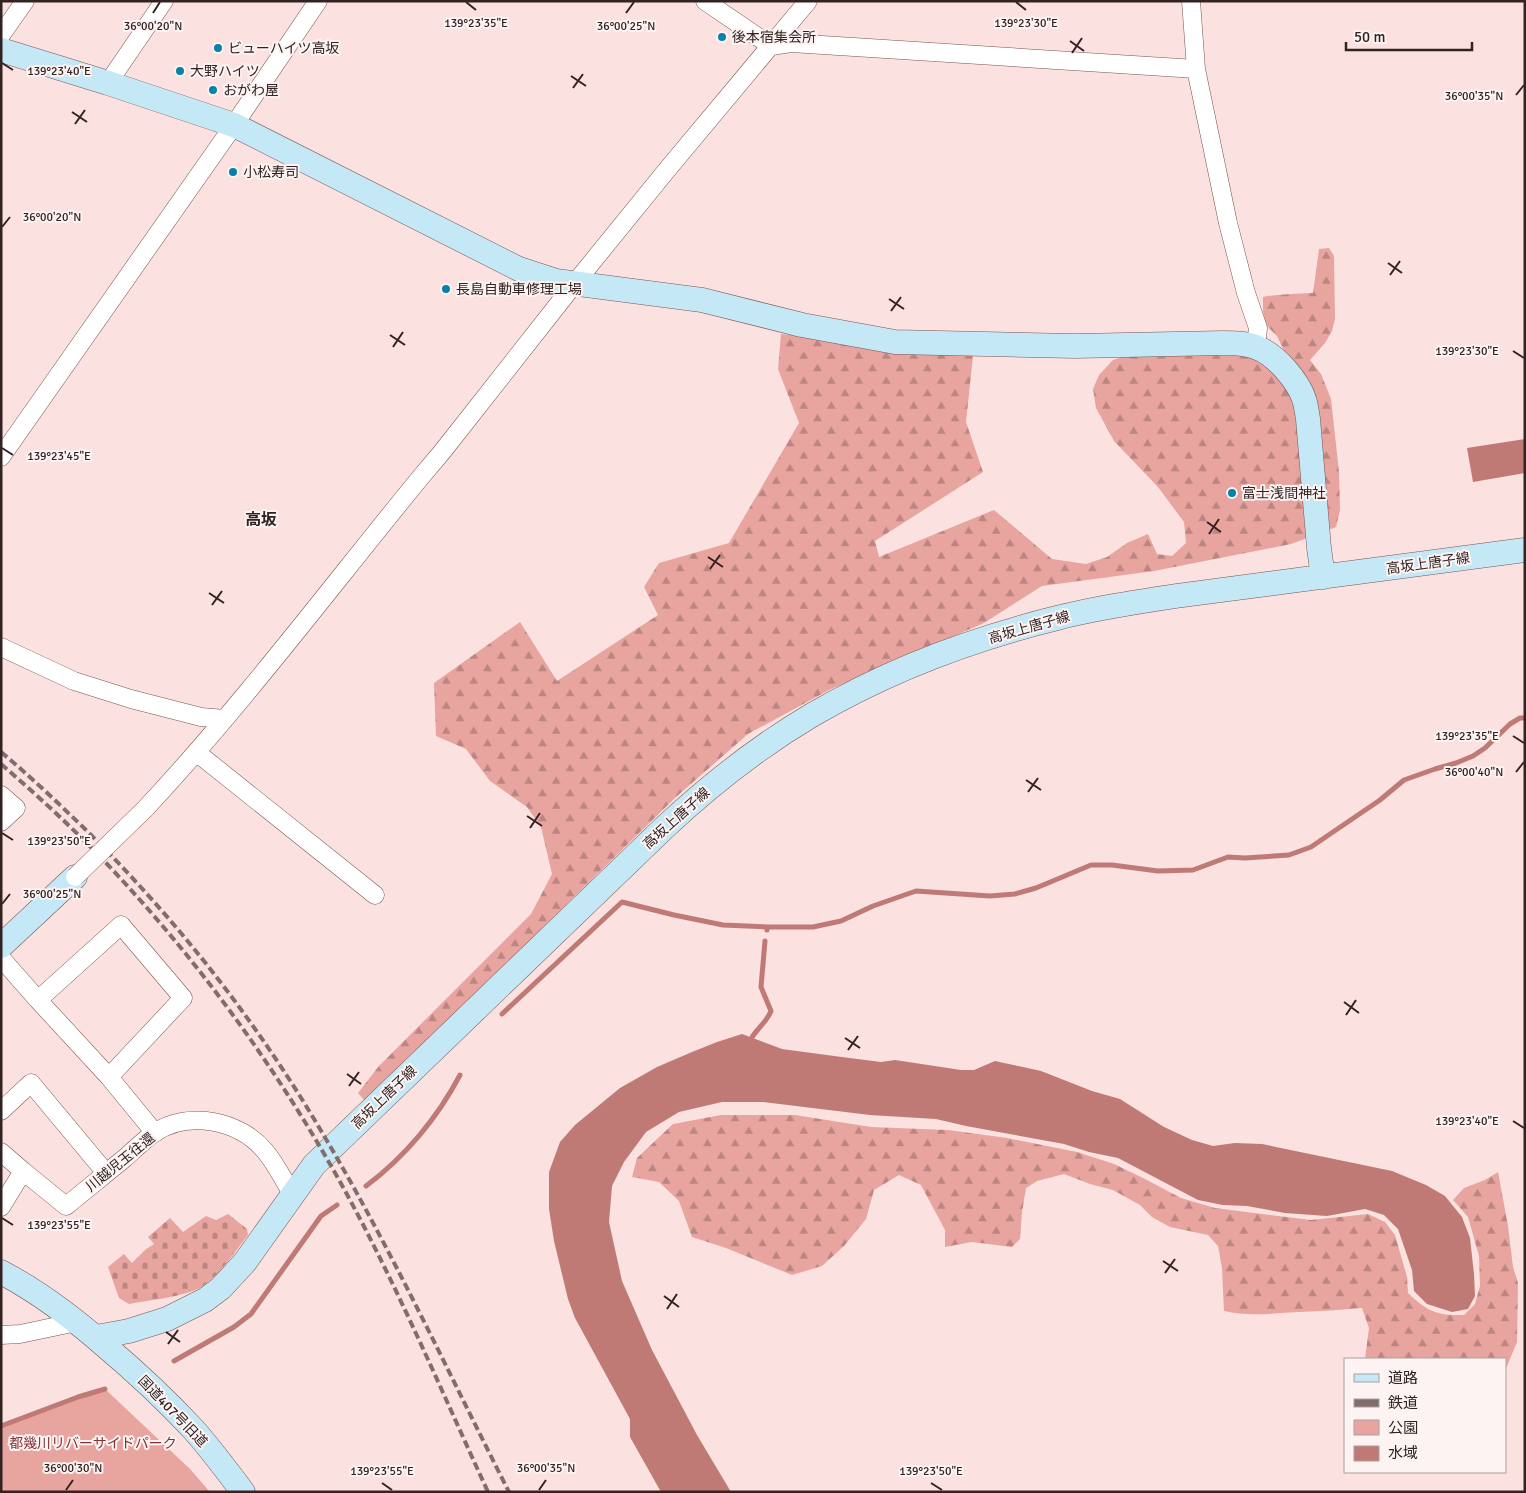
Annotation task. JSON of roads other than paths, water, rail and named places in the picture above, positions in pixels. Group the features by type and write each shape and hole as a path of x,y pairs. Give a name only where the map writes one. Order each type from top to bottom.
{"street":[{"path":"1,35 25,1"},
{"path":"108,83 164,1"},
{"path":"1,457 234,125 318,1"},
{"path":"705,1 771,46 791,42 1196,69"},
{"path":"1,946 145,809 225,719 442,452 575,283 808,1"},
{"path":"1191,1 1196,69 1228,223 1246,293 1258,328 1256,347"},
{"path":"1,50 234,125 519,269 556,281 702,300 802,325 895,342 1075,346 1240,343 1256,347 1266,352 1286,369 1304,398 1308,419 1323,576"},
{"name":"高坂上唐子線","path":"96,1337 167,1319 204,1300 221,1288 245,1262 314,1165 324,1154 665,827 737,765 811,716 864,687 921,662 993,636 1058,617 1121,604 1176,596 1525,550"},
{"path":"1,647 74,681 131,699 192,714 225,719"},
{"path":"196,752 375,896"},
{"path":"1,795 16,808 1,822"},
{"path":"38,1000 120,925 183,998 109,1077"},
{"path":"1,958 109,1077 155,1133"},
{"path":"1,1111 31,1083 106,1173"},
{"name":"川越児玉往還","path":"24,1171 66,1206 155,1133 174,1124 196,1121 216,1122 240,1131 264,1150 293,1196"},
{"path":"1,1152 24,1171 1,1207"},
{"path":"1,1272 29,1288 96,1337"},
{"path":"1,1335 20,1334 78,1322"},
{"name":"国道407号旧道","path":"96,1337 151,1387 193,1430 243,1492"}],"water":[{"path":"1525,439 1525,473 1473,482 1467,448"},
{"path":"742,1034 782,1049 881,1062 895,1060 961,1070 974,1070 995,1061 1041,1071 1092,1091 1120,1099 1164,1127 1192,1140 1213,1146 1235,1143 1262,1144 1392,1171 1426,1185 1445,1196 1462,1217 1470,1238 1475,1296 1468,1309 1452,1312 1427,1304 1414,1291 1412,1270 1398,1229 1384,1215 1365,1209 1327,1216 1285,1213 1198,1200 1118,1158 1064,1144 936,1119 870,1115 763,1102 722,1102 679,1112 646,1132 624,1162 612,1186 609,1222 622,1281 652,1350 697,1435 731,1492 661,1492 630,1437 630,1419 575,1318 568,1299 554,1241 549,1209 549,1172 560,1142 575,1125 620,1088 657,1067 717,1042"}],"waterway":[{"path":"767,930 767,927 813,927 841,921 873,906 916,891 990,896 1015,894 1036,888 1091,865 1112,865 1158,871 1193,870 1228,857 1245,858 1289,855 1311,847 1380,800 1404,780 1473,756 1485,748 1510,724 1520,718 1525,718"},
{"path":"502,1014 622,902 723,925 767,927"},
{"path":"749,1043 771,1011 761,987 765,941"},
{"path":"366,1186 394,1162 431,1121 460,1075"},
{"path":"174,1361 234,1327 251,1314 321,1216 337,1205"},
{"path":"1,1426 78,1397 105,1389"}],"railway":[{"path":"1,752 85,829 151,898 212,971 269,1048 346,1173 418,1309 509,1492"},
{"path":"1,764 69,826 138,898 168,932 250,1038 300,1113 368,1234 410,1320 488,1492"}],"place":[{"name":"後本宿集会所","path":"722,37"},
{"name":"ビューハイツ高坂","path":"218,48"},
{"name":"大野ハイツ","path":"180,71"},
{"name":"おがわ屋","path":"213,90"},
{"name":"小松寿司","path":"233,172"},
{"name":"長島自動車修理工場","path":"446,289"},
{"name":"富士浅間神社","path":"1232,493"}],"district":[{"name":"高坂","path":"261,519"}],"park label":[{"name":"都幾川リバーサイドパーク","path":"93,1443"}]}
